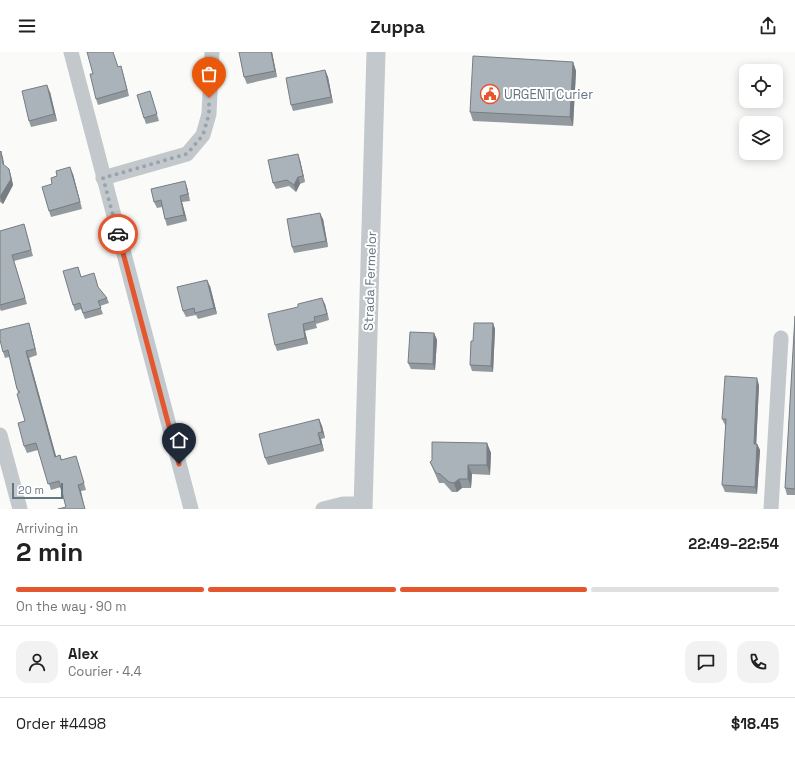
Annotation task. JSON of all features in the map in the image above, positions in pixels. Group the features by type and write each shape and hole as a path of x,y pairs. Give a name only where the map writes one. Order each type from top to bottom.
{"street":[{"path":"70,52 191,509"},
{"path":"103,178 187,154 203,135 209,114 212,52"},
{"name":"Strada Fermelor","path":"364,506 376,52"},
{"path":"771,509 781,338"},
{"path":"0,436 20,509"},
{"path":"323,509 343,504 364,506"}],"building":[{"path":"87,52 113,52 118,67 121,66 127,90 96,99 90,74 93,74"},
{"path":"239,52 271,52 275,71 244,77"},
{"path":"473,56 573,62 570,117 470,112"},
{"path":"325,70 331,97 291,105 286,78"},
{"path":"47,85 54,114 29,121 22,91"},
{"path":"150,91 157,114 144,118 137,95"},
{"path":"1,151 3,164 9,169 11,179 0,197 0,152"},
{"path":"298,154 303,176 298,177 294,185 287,180 273,183 268,160"},
{"path":"70,167 80,202 49,211 42,187 52,184 51,178 57,176 56,171"},
{"path":"185,181 188,194 180,196 184,215 165,219 161,200 154,202 151,189"},
{"path":"320,213 326,241 292,247 287,219"},
{"path":"24,224 31,250 12,255 25,298 0,305 0,231"},
{"path":"78,267 81,277 94,273 98,287 107,298 98,301 101,308 83,313 80,303 73,305 63,271"},
{"path":"207,280 214,308 195,313 194,308 183,311 177,287"},
{"path":"322,298 327,314 314,317 315,321 303,324 305,338 275,345 268,314 298,307 298,304"},
{"path":"795,316 795,489 785,488"},
{"path":"29,323 35,349 26,351 55,457 60,455 61,460 76,456 84,483 78,485 85,509 58,509 66,507 59,481 48,484 36,443 24,446 18,423 25,421 17,394 20,392 17,389 8,350 3,352 0,340 0,330"},
{"path":"474,323 493,323 491,366 470,365 471,341 473,341"},
{"path":"410,332 434,333 433,364 408,363"},
{"path":"725,376 757,378 754,444 757,444 755,487 722,485 726,419 722,419"},
{"path":"319,419 322,432 318,433 321,444 265,458 259,434"},
{"path":"432,442 487,443 487,465 468,465 468,479 459,479 454,483 449,482 440,474 436,473 430,462 432,460"}],"way so far":[{"path":"118,234 103,178 187,154 203,135 209,114 209,98"}],"place":[{"name":"URGENT Curier","path":"490,94"}],"route":[{"path":"118,234 179,464"}]}
